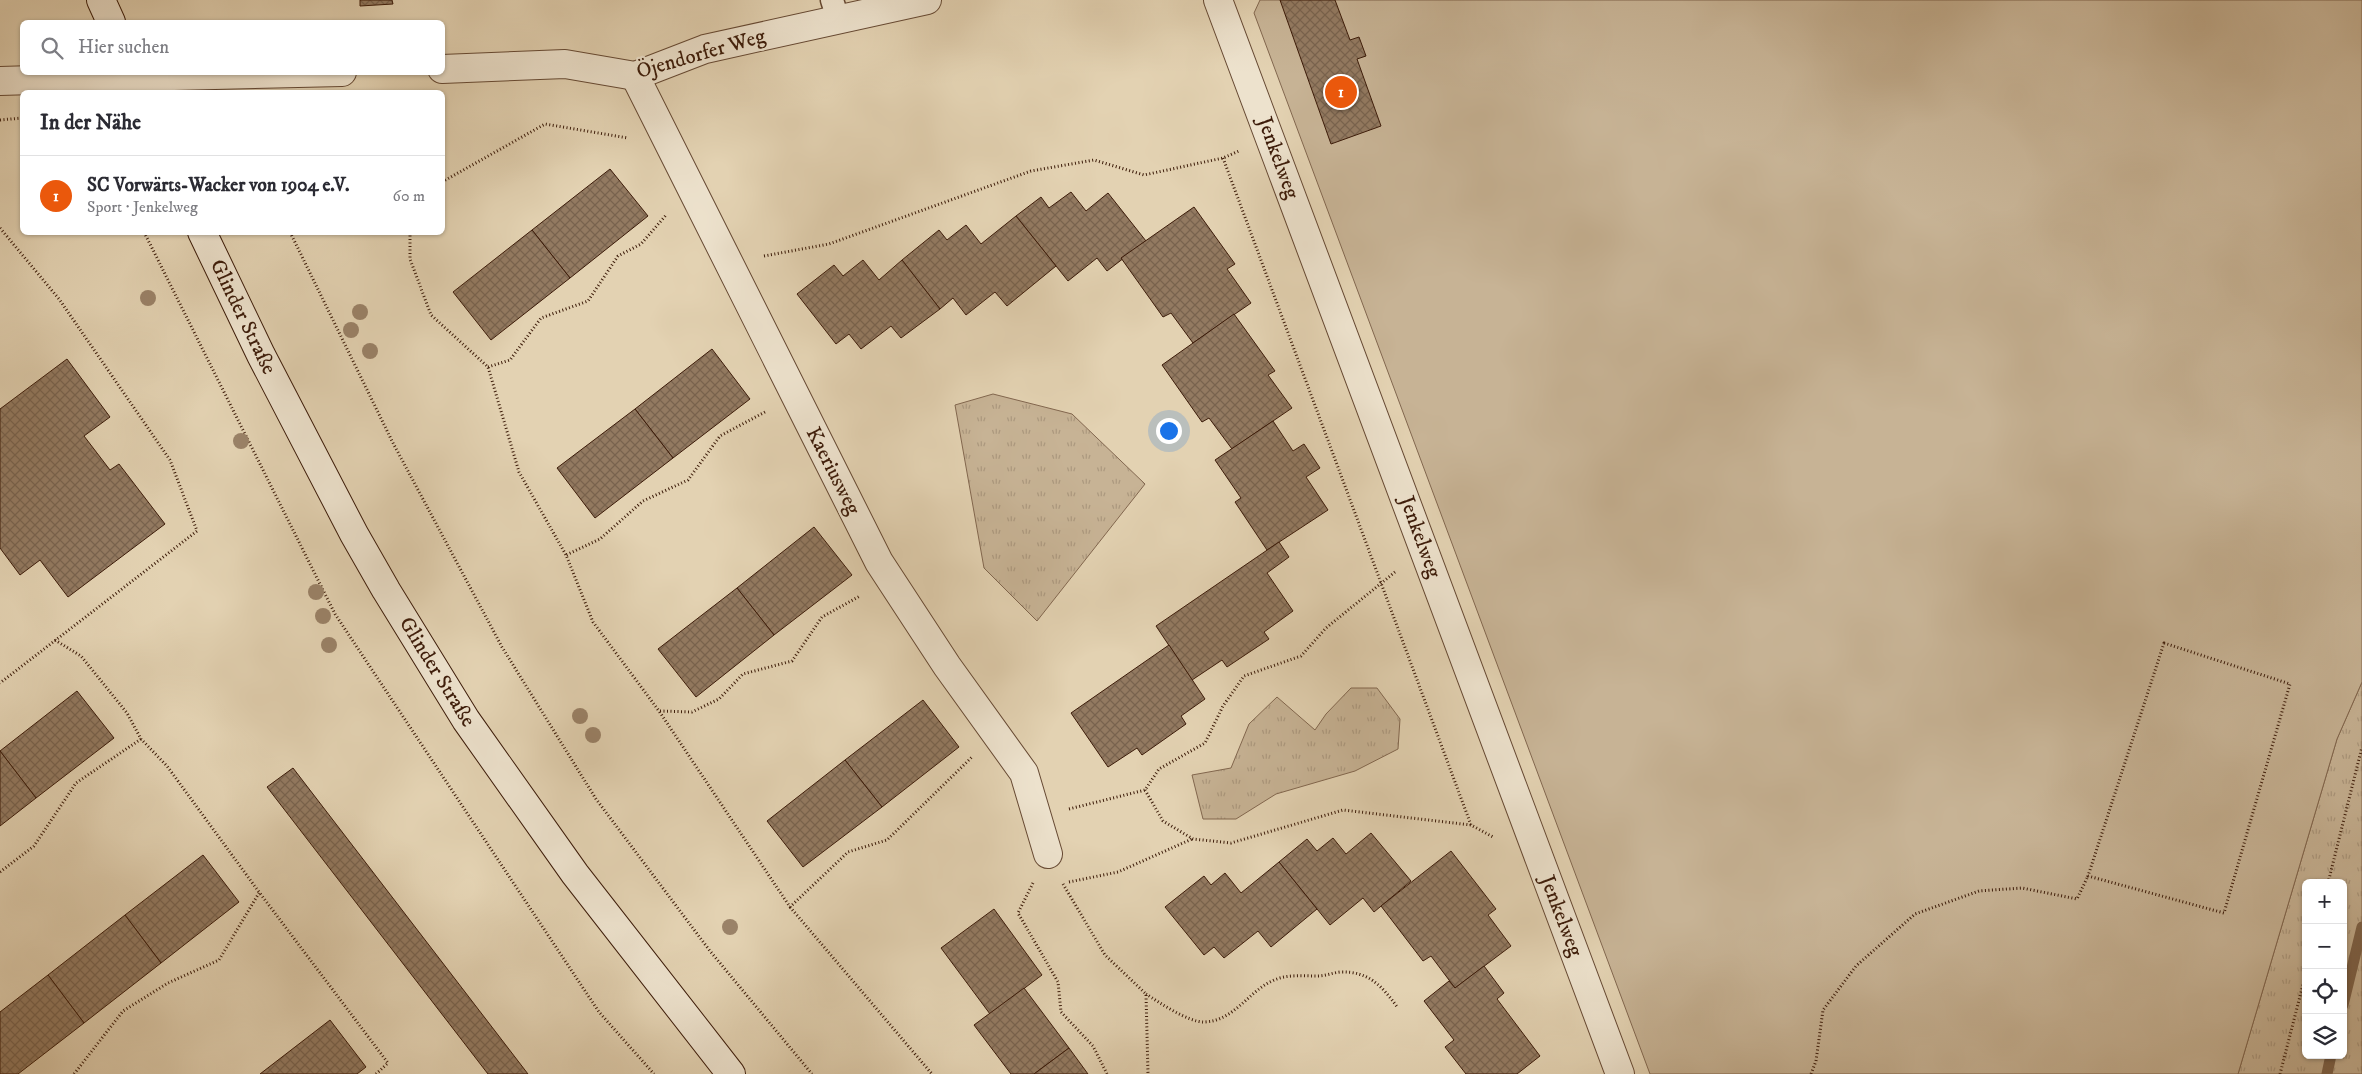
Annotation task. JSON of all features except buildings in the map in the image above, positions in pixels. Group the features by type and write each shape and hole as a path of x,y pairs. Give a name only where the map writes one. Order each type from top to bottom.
{"street":[{"path":"101,0 110,20"},
{"name":"Öjendorfer Weg","path":"445,69 565,64 635,76 705,48 835,10 927,0"},
{"name":"Jenkelweg","path":"1218,0 1620,1074"},
{"path":"0,81 135,81 273,75"},
{"name":"Kaeriusweg","path":"635,76 879,562 1024,773 1048,854"},
{"name":"Glinder Straße","path":"203,235 261,355 354,534 466,720 576,874 731,1074"}],"path":[{"path":"0,120 20,118"},
{"path":"445,180 545,124 637,140"},
{"path":"728,262 829,244 1030,171 1094,160 1144,175 1223,158 1271,138"},
{"path":"1223,158 1471,825"},
{"path":"488,367 510,360 541,318 588,301 618,256 641,244 672,208"},
{"path":"0,228 59,299 170,460 197,531 0,683"},
{"path":"146,235 335,614 599,1012 654,1074"},
{"path":"291,235 394,443 498,638 596,799 710,951 812,1074"},
{"path":"410,235 410,259 431,315 488,367 519,472 566,555 593,622 659,711 790,907 932,1074"},
{"path":"566,555 600,539 643,501 688,480 720,436 795,396"},
{"path":"1037,817 1145,790 1159,769 1205,744 1223,706 1244,676 1302,656 1326,628 1424,549"},
{"path":"659,711 692,712 719,699 743,674 792,661 822,617 890,578"},
{"path":"55,640 81,656 127,712 141,739 167,766 259,892 388,1062 376,1074"},
{"path":"1812,1074 1816,1061 1823,1010 1856,966 1915,914 1979,891 2022,888 2077,899 2088,876 2164,644 2290,684 2224,913 2088,876"},
{"path":"790,907 848,852 887,840 996,734"},
{"path":"0,872 34,846 76,783 141,739"},
{"path":"2329,879 2362,747"},
{"path":"1145,790 1163,821 1193,839 1231,843 1343,810 1471,825 1541,863"},
{"path":"1062,883 1118,872 1193,839"},
{"path":"1048,854 1062,883 1105,954 1146,994 1175,1012 1204,1022 1228,1015 1272,981 1292,975 1320,976 1339,972 1359,974 1381,985 1398,1008"},
{"path":"1048,854 1018,913 1058,982 1062,1012 1093,1046 1107,1074"},
{"path":"74,1074 123,1011 168,983 219,960 259,892"},
{"path":"2280,1074 2302,989"},
{"path":"1146,994 1148,1074"}],"green space":[{"path":"1260,0 2362,0 2362,682 2337,739 2238,1074 1650,1074 1254,13"},
{"path":"993,394 1072,414 1145,484 1037,621 984,568 955,405"},
{"path":"2362,682 2362,1074 2238,1074 2337,739"},
{"path":"1351,688 1377,688 1400,719 1398,749 1355,771 1276,794 1236,819 1203,819 1192,775 1231,768 1249,724 1277,697 1315,730 1326,714"}],"waterway":[{"path":"2347,989 2362,927"},
{"path":"2327,1074 2330,1059"}],"place":[{"name":"SC Vorwärts-Wacker von 1904 e.V.","path":"1341,92"}]}
